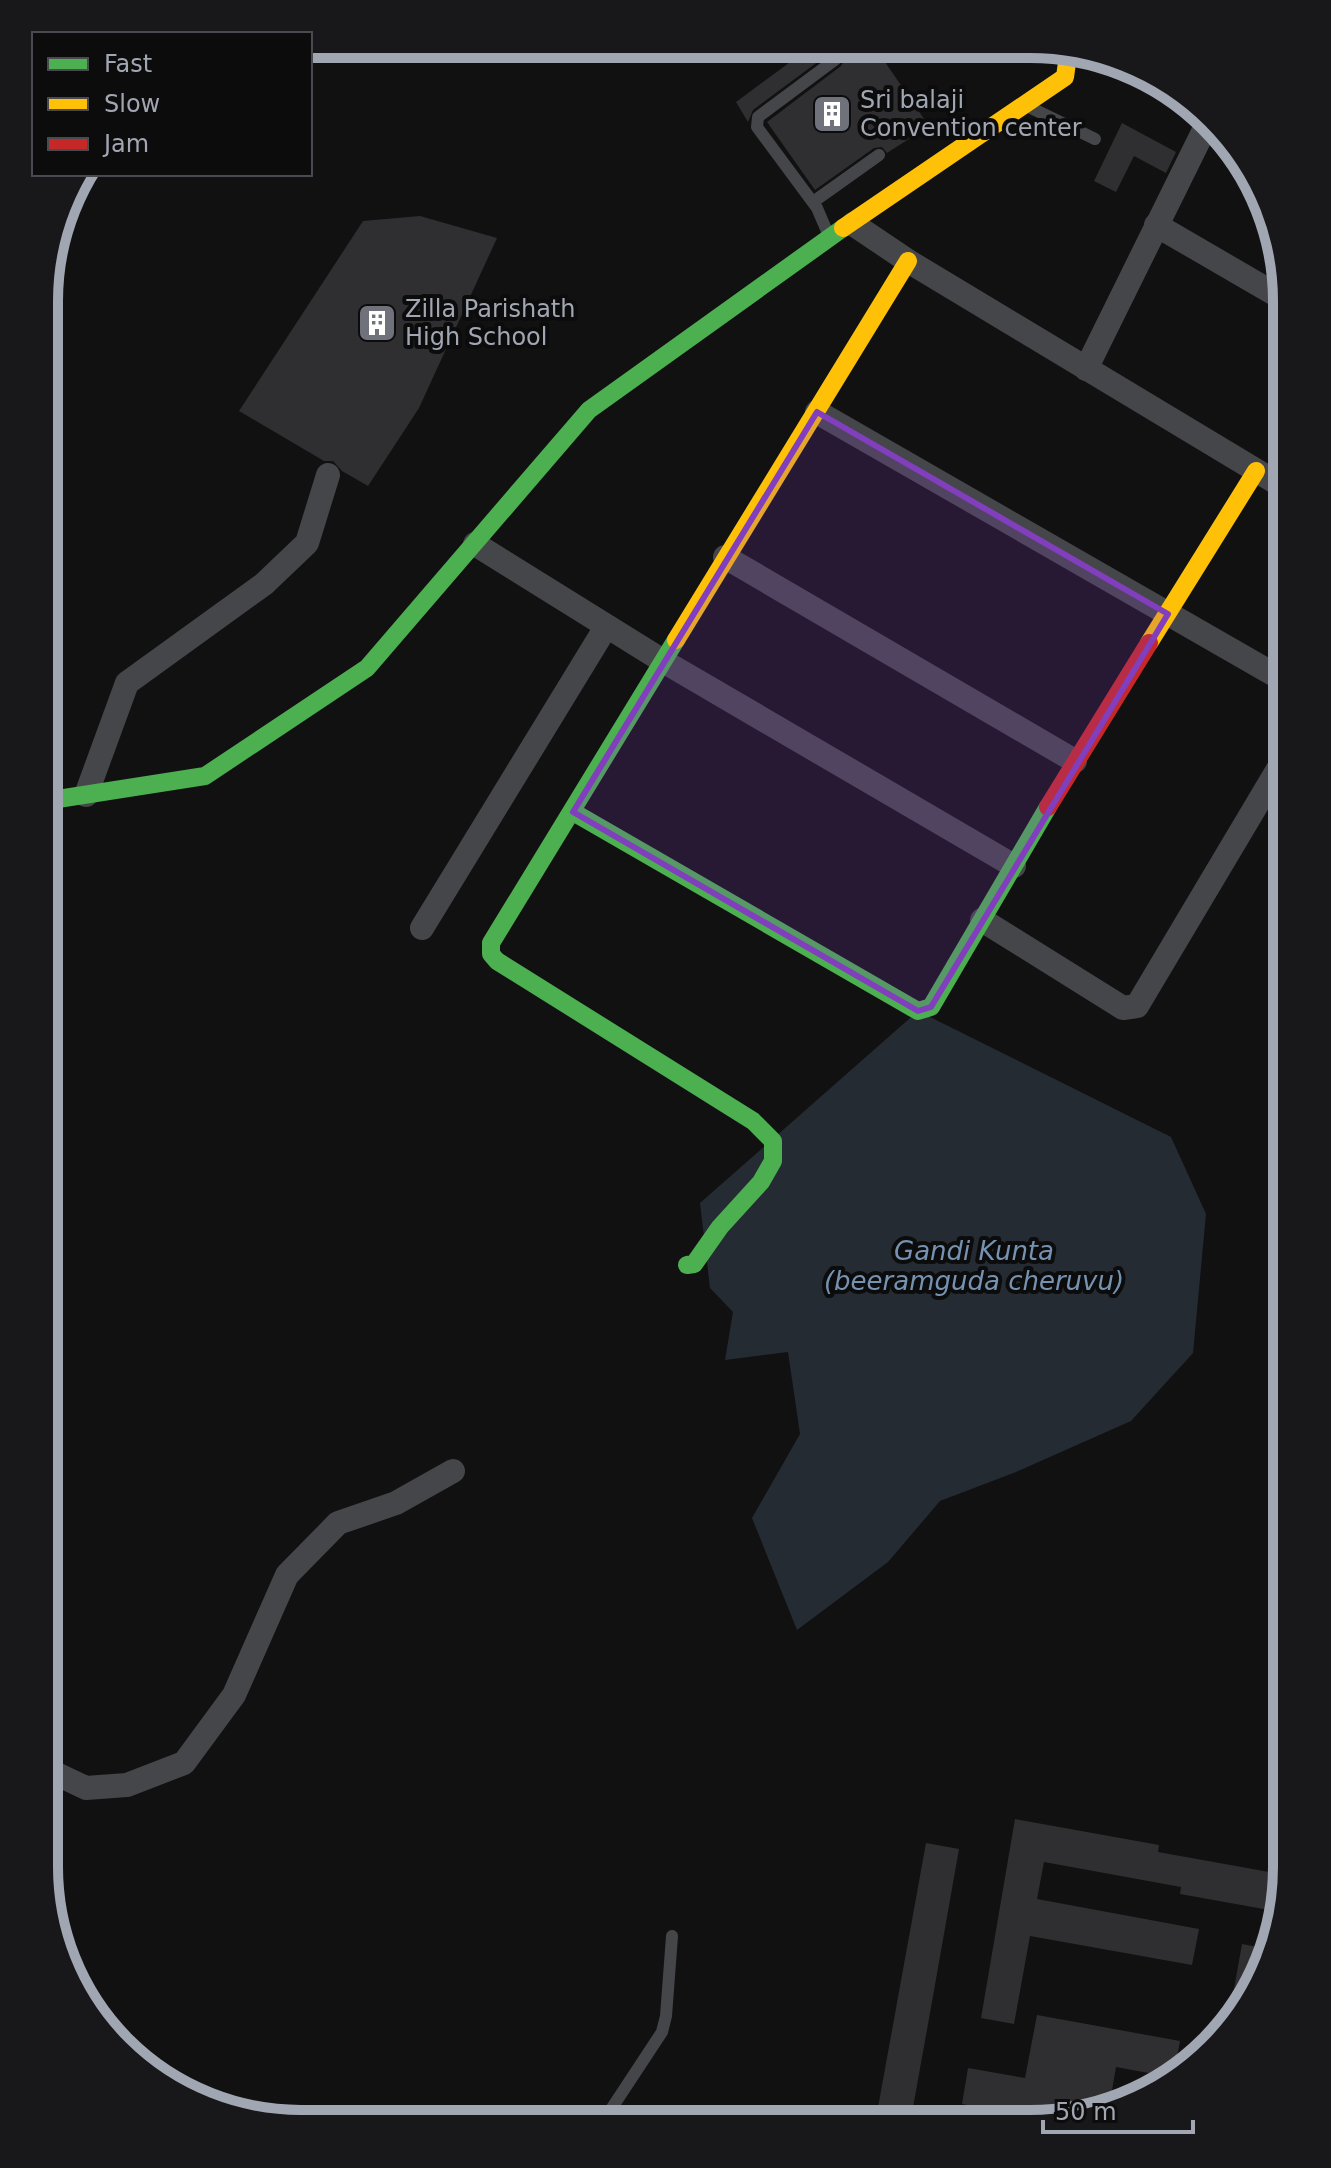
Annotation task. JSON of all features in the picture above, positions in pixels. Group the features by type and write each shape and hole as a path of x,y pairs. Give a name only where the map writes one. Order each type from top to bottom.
{"street":[{"path":"58,799 205,776 367,668 589,410 894,192 1065,77 1067,61"},
{"path":"1086,369 1204,131"},
{"path":"853,224 908,261 1273,481"},
{"path":"1156,225 1272,293"},
{"path":"687,1265 694,1264 766,1172 775,1149 773,1141 753,1121 497,961 491,954 491,943 908,261"},
{"path":"817,412 1273,674"},
{"path":"573,812 918,1011 931,1007 1075,761 1256,471"},
{"path":"86,795 127,683 264,584 307,543 328,475"},
{"path":"475,544 606,627 1014,866"},
{"path":"725,557 1075,761"},
{"path":"422,928 606,627"},
{"path":"982,920 1123,1008 1137,1006 1273,778"},
{"path":"58,1775 86,1788 127,1785 184,1763 234,1695 287,1575 338,1523 396,1503 453,1471"}],"lane":[{"path":"830,239 813,202 757,127 758,117 836,59"},
{"path":"1024,104 1095,139"},
{"path":"813,202 879,155"},
{"path":"611,2110 662,2032 672,1936"}],"highlighted area":[{"path":"817,412 1168,614 931,1007 918,1011 573,812"}],"water":[{"name":"Gandi Kunta (beeramguda cheruvu)","path":"918,1011 1171,1137 1206,1214 1193,1353 1131,1421 1016,1472 940,1501 888,1562 797,1630 752,1518 800,1434 788,1352 725,1360 733,1312 710,1288 700,1203"}],"building":[{"name":"Sri balaji Convention center","path":"796,58 823,58 753,110 748,122 736,102"},
{"name":"Sri balaji Convention center","path":"882,58 929,126 887,153 882,147 874,148 815,190 767,122 841,66 845,59"},
{"path":"1122,123 1176,152 1166,173 1134,156 1116,192 1094,181"},
{"name":"Zilla Parishath High School","path":"420,216 497,238 419,408 368,486 342,471 333,461 324,461 239,411 363,221"},
{"path":"1015,1819 1159,1845 1158,1852 1272,1872 1269,1910 1180,1894 1181,1887 1044,1862 1037,1899 1199,1929 1192,1965 1030,1936 1014,2024 981,2018"},
{"path":"926,1843 959,1849 912,2110 878,2110"},
{"path":"1242,1944 1259,1947 1248,1974 1232,2003"},
{"path":"1037,2015 1180,2041 1176,2061 1156,2074 1116,2067 1111,2096 1108,2097 1062,2108 1030,2110 995,2110 962,2104 968,2068 1025,2078"}],"traffic: fast":[{"path":"58,799 205,776 367,668 589,410 843,228"},
{"path":"676,640 491,943 491,954 497,961 753,1121 773,1141 773,1161 761,1182 720,1227 694,1264 687,1265"},
{"path":"573,812 918,1011 931,1007 1048,807"}],"traffic: slow":[{"path":"843,228 1065,77 1067,61"},
{"path":"676,640 908,261"},
{"path":"1149,643 1256,471"}],"traffic: jam":[{"path":"1048,807 1149,643"}],"place":[{"name":"Sri balaji Convention center","path":"832,114"},
{"name":"Zilla Parishath High School","path":"377,323"}]}
